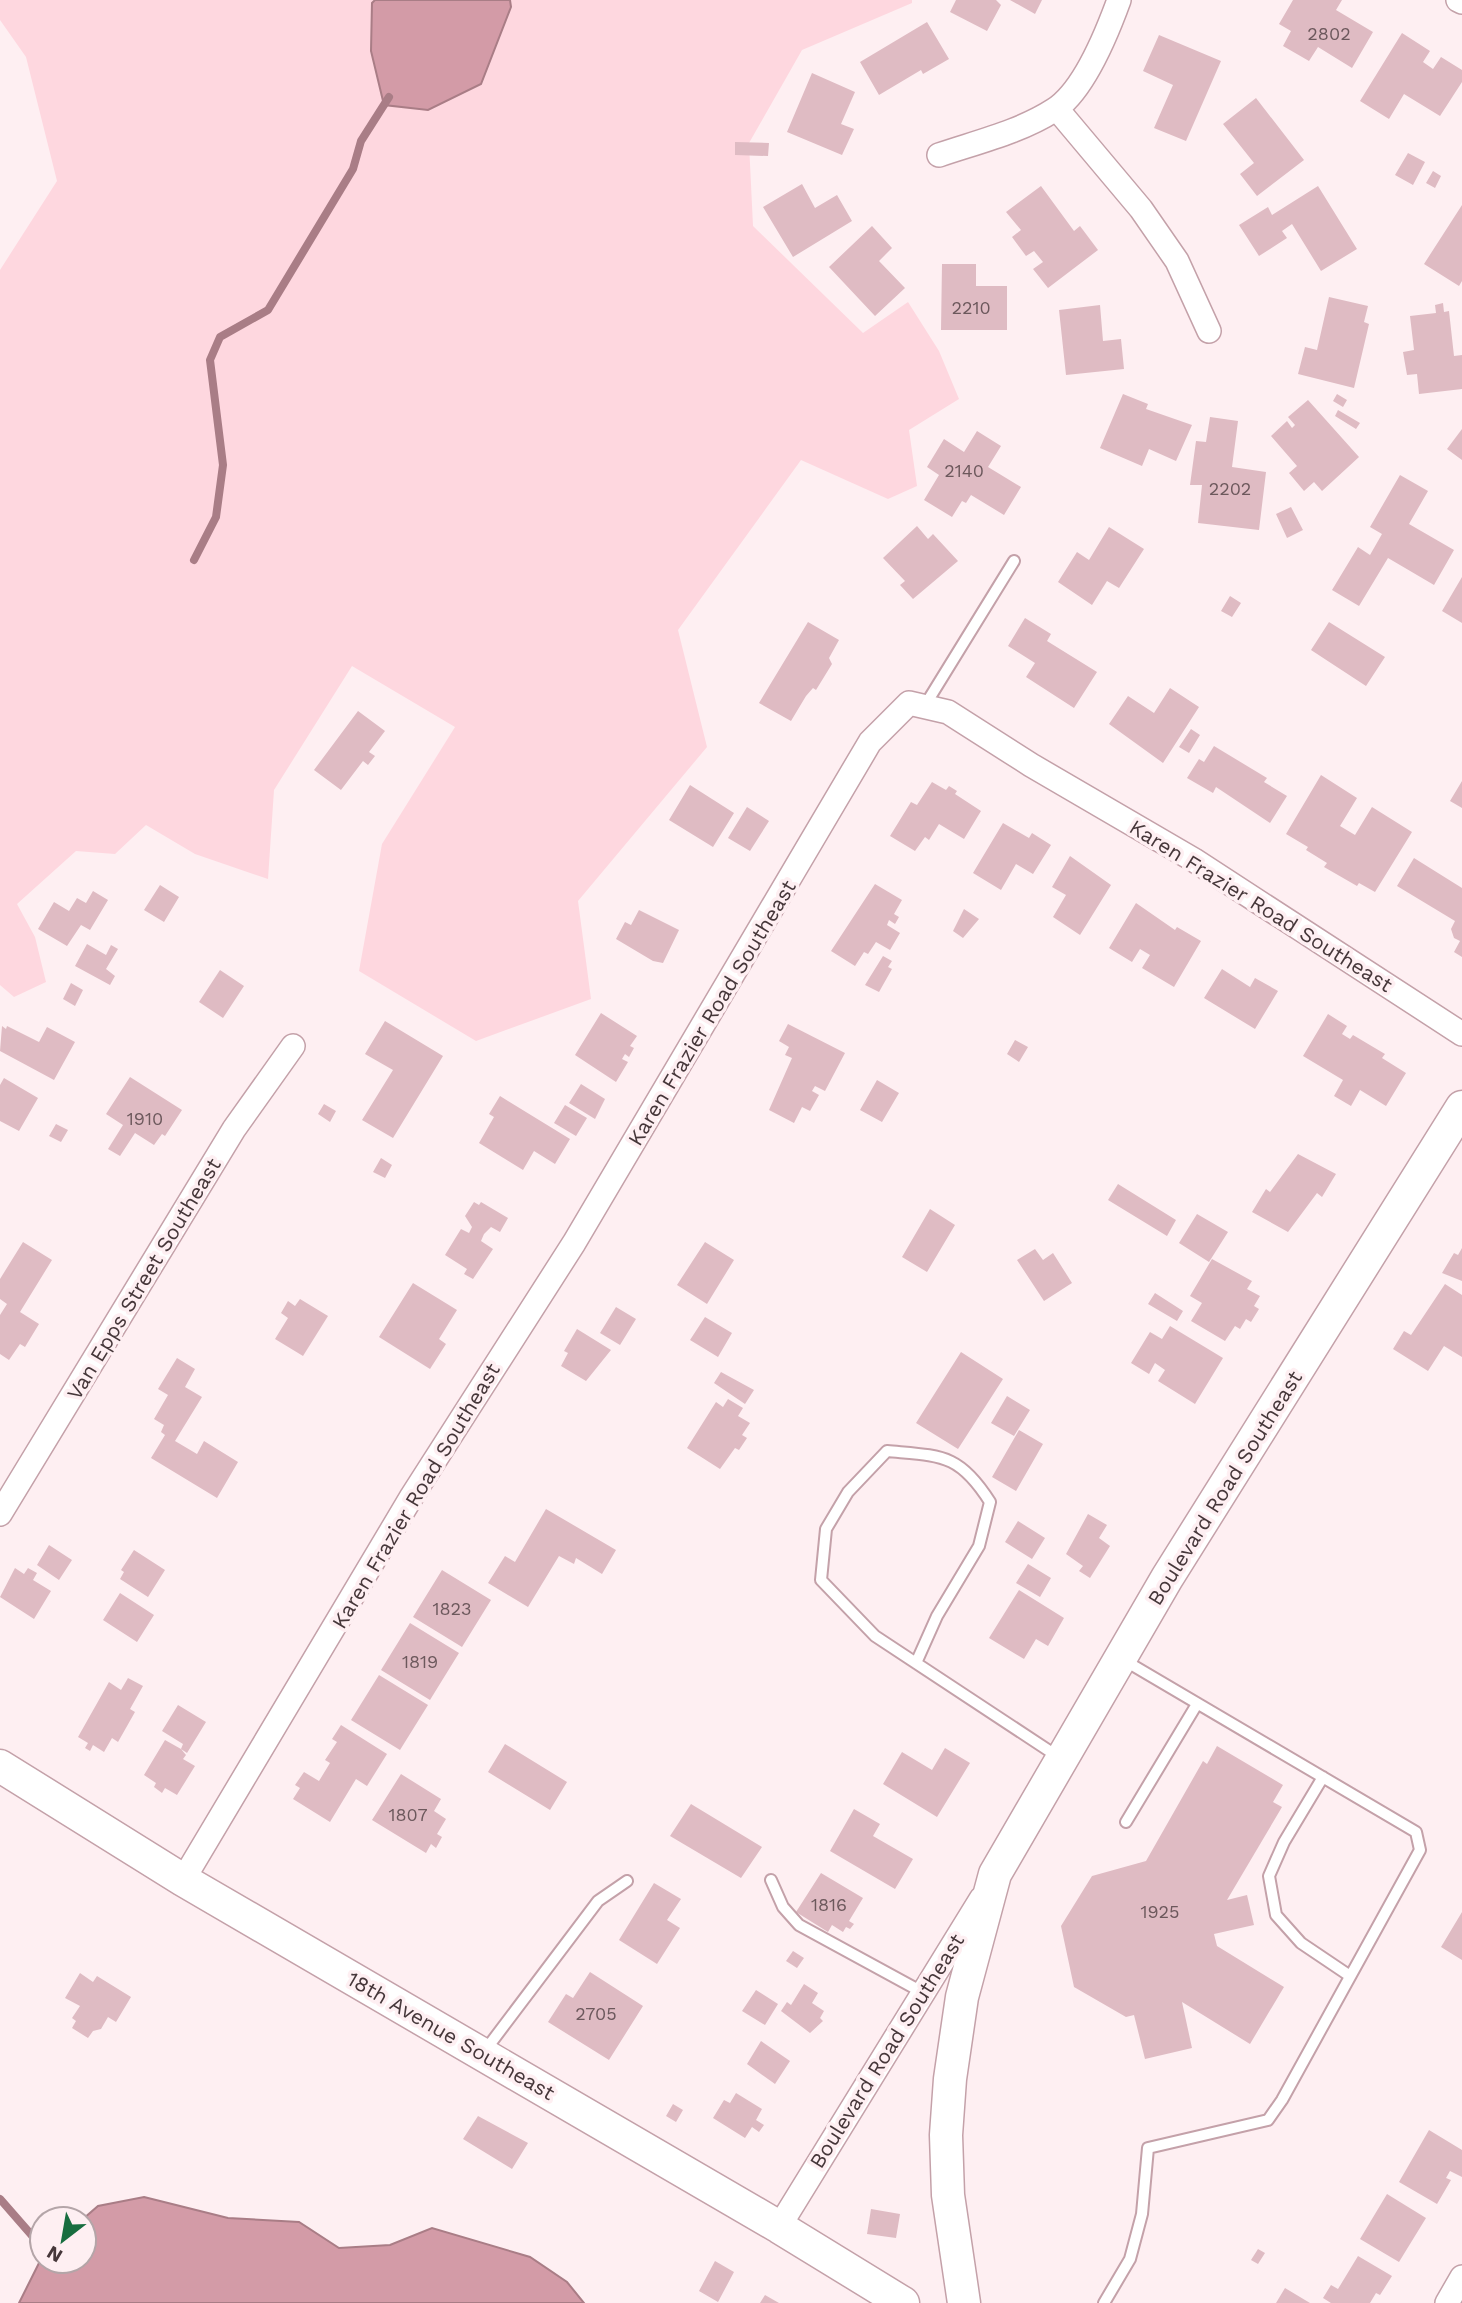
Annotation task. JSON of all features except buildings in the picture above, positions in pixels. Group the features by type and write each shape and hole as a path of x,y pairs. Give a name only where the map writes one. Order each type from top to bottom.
{"street":[{"path":"939,155 1025,125 1057,108 1081,79 1107,33 1119,0"},
{"path":"1057,108 1141,209 1177,261 1209,331"},
{"name":"Karen Frazier Road Southeast","path":"183,1880 412,1496 574,1243 870,742 909,703 948,712 1031,765 1194,860 1462,1034"},
{"name":"Van Epps Street Southeast","path":"0,1514 234,1129 293,1046"},
{"name":"Boulevard Road Southeast","path":"779,2227 995,1874 1121,1659 1462,1107"},
{"name":"18th Avenue Southeast","path":"0,1766 183,1880 779,2227 903,2303"},
{"name":"Boulevard Road Southeast","path":"964,2303 948,2195 946,2135 950,2078 962,1997 995,1874"},
{"path":"1447,2303 1462,2277"}],"lane":[{"path":"925,707 1014,561"},
{"path":"916,1663 937,1616 979,1546 990,1502 973,1475 941,1456 887,1451 848,1492 826,1529 821,1580 875,1636 916,1663 1062,1759"},
{"path":"1104,2303 1130,2259 1142,2214 1147,2148 1268,2120 1282,2100 1420,1850 1416,1832 1121,1659"},
{"path":"1126,1822 1197,1704"},
{"path":"1323,1777 1284,1842 1269,1876 1276,1915 1301,1943 1350,1976"},
{"path":"771,1880 783,1907 799,1925 922,1992"},
{"path":"482,2054 598,1901 627,1881"}],"shaded area":[{"path":"0,0 375,0 372,3 481,84 511,7 510,0 912,0 912,3 802,50 749,143 753,226 863,333 908,302 939,351 959,399 909,430 917,486 888,499 801,460 678,630 707,747 578,901 591,999 476,1041 359,971 382,844 455,727 352,666 274,790 268,879 195,854 146,825 115,854 76,851 17,904 35,937 46,982 14,997 0,985 0,270 57,181 26,57 0,20"},
{"path":"375,0 510,0 511,7 481,84 428,110 384,105 371,51 372,3"},
{"path":"144,2197 228,2218 299,2222 339,2248 390,2245 432,2228 530,2257 567,2282 584,2303 19,2303 33,2275 98,2275 98,2206"}],"waterway":[{"path":"194,560 216,517 223,465 210,360 220,337 268,310 353,169 361,141 389,97"},
{"path":"0,2199 28,2231"}]}
